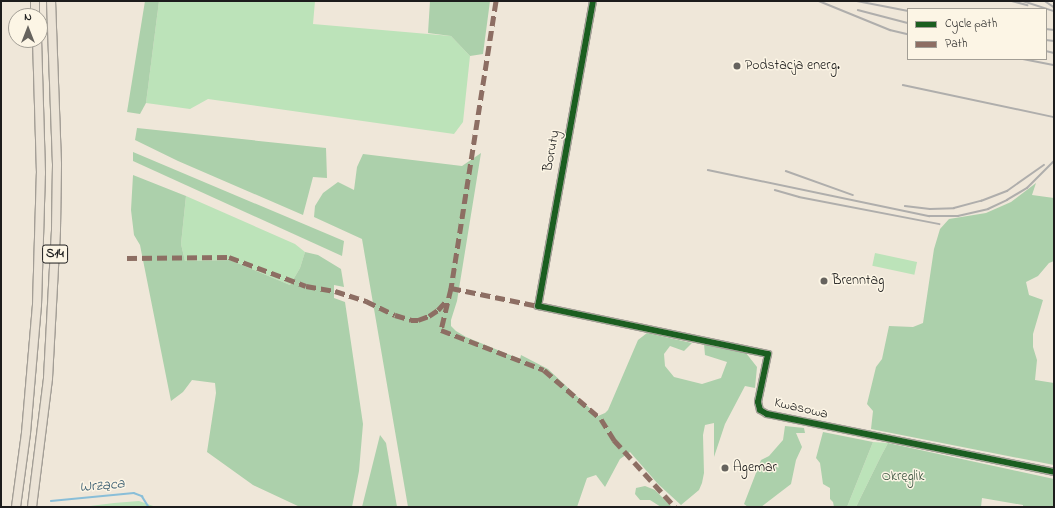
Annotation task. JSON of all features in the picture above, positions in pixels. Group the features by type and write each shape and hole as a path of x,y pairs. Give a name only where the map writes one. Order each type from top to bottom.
{"highway":[{"name":"S14","path":"32,507 48,378 56,229 57,164 51,1"},
{"name":"S14","path":"16,507 30,391 37,305 41,173 37,48"}],"street":[{"name":"Boruty","path":"538,306 593,1"},
{"name":"Kwasowa","path":"538,306 768,354 758,402 760,410 767,414 1054,472"}],"green space":[{"path":"145,1 159,1 146,103 140,114 127,112"},
{"path":"159,1 315,1 313,24 451,36 470,56 463,122 454,134 208,99 190,109 146,103"},
{"path":"430,1 490,1 483,54 470,56 451,36 428,33"},
{"path":"137,128 326,148 327,178 313,177 303,215 178,161 135,140"},
{"path":"133,152 344,241 342,256 133,161"},
{"path":"481,153 457,301 451,320 451,326 456,331 466,337 520,359 521,355 548,369 598,416 608,410 638,340 647,333 692,343 684,351 670,346 664,354 665,366 674,377 702,384 721,378 727,362 705,355 704,344 746,353 757,367 755,388 745,386 725,424 714,457 714,423 705,425 703,435 704,473 702,483 699,490 681,505 658,484 630,452 620,459 605,487 596,475 587,478 577,507 408,507 362,239 314,217 315,206 323,193 338,182 354,190 357,167 363,154 462,166"},
{"path":"133,175 186,196 181,244 185,261 230,260 290,285 300,268 305,252 318,255 341,269 344,287 334,285 334,298 345,302 363,424 359,471 352,507 300,507 253,485 207,452 216,393 215,383 192,380 183,392 171,401 140,245 134,235 131,210"},
{"path":"1036,183 1032,195 1054,198 1054,261 1049,263 1038,276 1026,282 1029,295 1043,300 1033,334 1033,347 1037,360 1035,380 1054,383 1054,465 871,429 873,411 867,404 876,367 882,359 889,326 913,327 923,323 934,249 940,229 949,219 986,213 1011,202"},
{"path":"186,196 295,244 305,252 300,268 290,285 230,260 185,261 181,244"},
{"path":"875,253 917,262 914,275 872,266"},
{"path":"785,426 804,428 805,433 796,433 802,447 796,460 791,484 761,507 748,507 744,504 761,460 769,456 783,440"},
{"path":"823,432 873,442 847,507 834,507 833,502 830,499 830,488 823,484 820,463 816,458"},
{"path":"380,435 386,443 397,507 362,507"},
{"path":"873,442 888,443 856,507 847,507"},
{"name":"Okręglik","path":"888,443 1054,479 1054,507 1023,507 1023,505 982,498 981,507 856,507"},
{"path":"645,486 655,490 672,507 661,507 650,500 640,500 635,494 636,488"},
{"path":"139,501 156,507 82,507 114,503"}],"waterway":[{"name":"Wrząca","path":"51,501 134,493 142,496 149,507"}],"railway":[{"path":"819,1 890,30 907,34"},
{"path":"857,1 907,11"},
{"path":"1012,1 1027,5"},
{"path":"1023,1 1045,8"},
{"path":"1045,1 1054,7"},
{"path":"1047,9 1054,11"},
{"path":"858,10 907,23"},
{"path":"1047,29 1054,30"},
{"path":"1047,40 1054,41"},
{"path":"1047,51 1054,53"},
{"path":"1028,60 1054,65"},
{"path":"903,85 1054,117"},
{"path":"708,170 929,216 958,216 988,209 1007,200 1027,188 1054,161"},
{"path":"905,206 930,209 954,208 981,201 1007,191 1044,165"},
{"path":"786,171 853,195"},
{"path":"775,190 799,197 939,224"}],"marked path":[{"path":"496,1 451,288 441,330 544,370 601,419 614,440 675,507"},
{"path":"127,258 229,257 306,286 335,291 366,301 395,315 411,320 418,320 429,316 438,310 446,301"},
{"path":"451,288 538,306"}],"cycle path":[{"path":"593,1 538,306 768,354 758,402 760,410 767,414 1054,472"}],"place":[{"name":"Podstacja energ.","path":"737,66"},
{"name":"Brenntag","path":"824,281"},
{"name":"Agemar","path":"725,468"}]}
